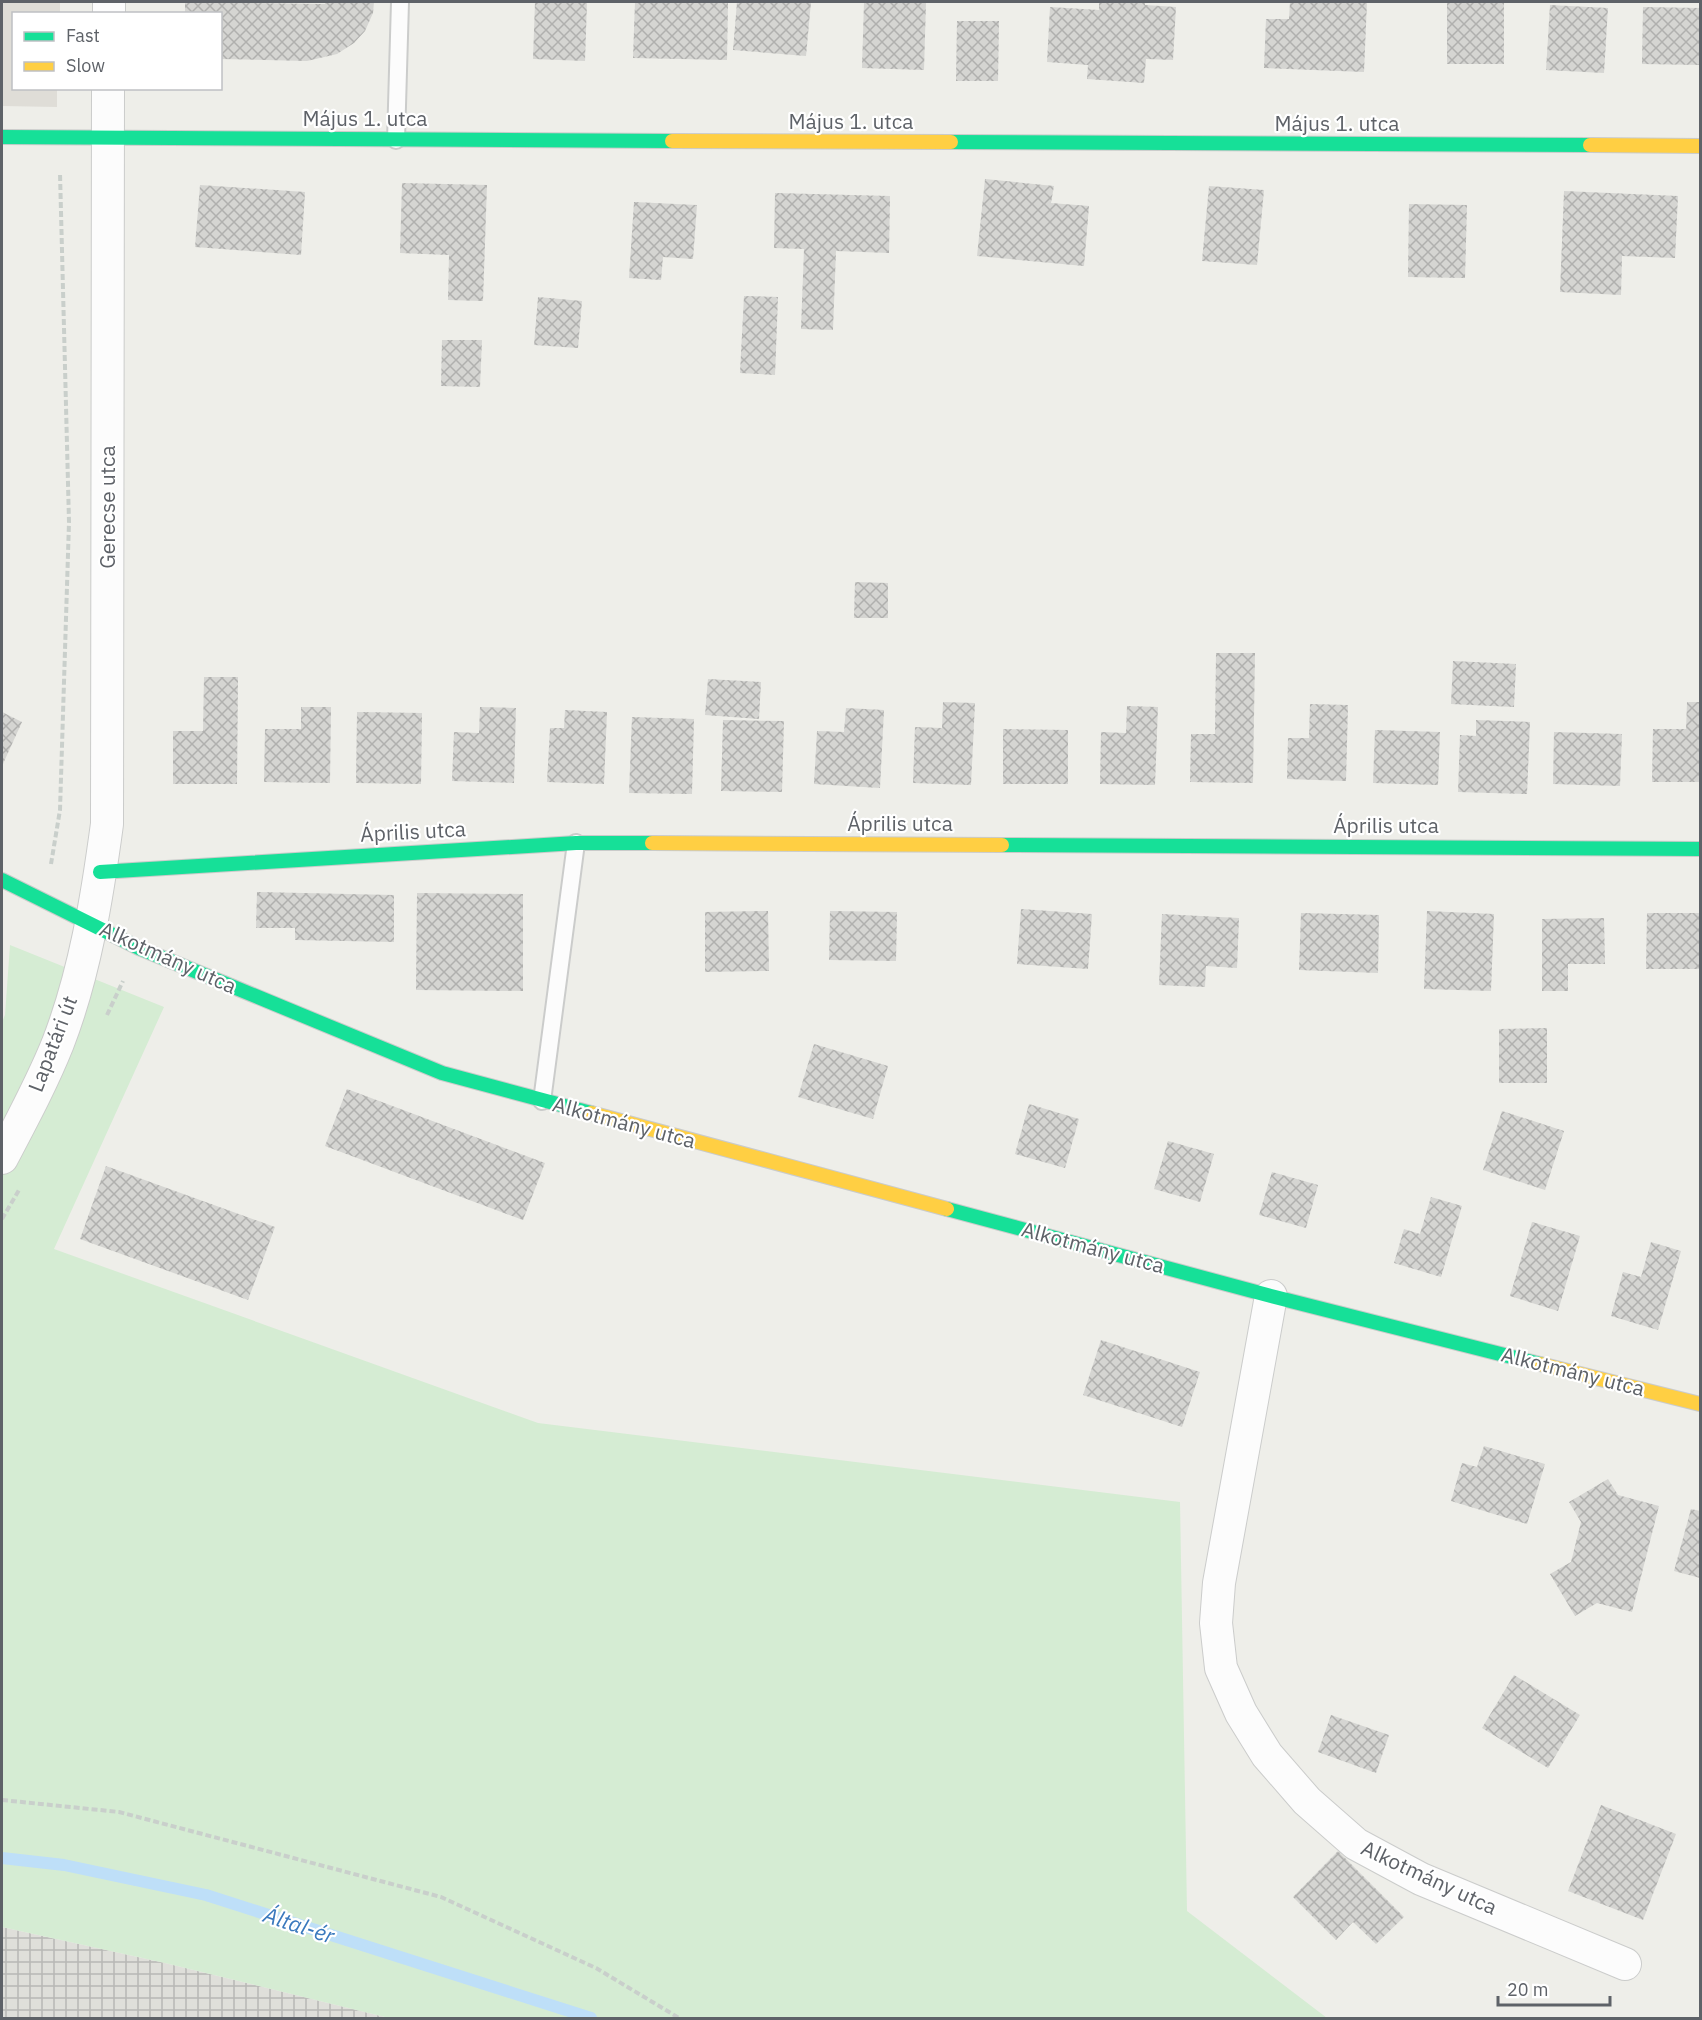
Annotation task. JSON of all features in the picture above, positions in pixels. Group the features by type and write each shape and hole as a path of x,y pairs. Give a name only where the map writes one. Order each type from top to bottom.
{"street":[{"name":"Gerecse utca","path":"92,925 107,812 108,90"},
{"name":"Május 1. utca","path":"2,137 1701,146"},
{"name":"Április utca","path":"100,872 576,843 1701,849"},
{"name":"Alkotmány utca","path":"2,880 150,952 442,1073 1271,1296 1701,1404"},
{"name":"Lapatári út","path":"2,1158 41,1082 58,1041 92,925"},
{"name":"Alkotmány utca","path":"1271,1296 1219,1583 1216,1623 1221,1668 1241,1713 1267,1755 1307,1801 1356,1844 1421,1879 1625,1964"}],"lane":[{"path":"396,140 400,2"},
{"path":"542,1101 576,843"}],"path":[{"path":"59,138 69,522 60,810 51,869 100,872"},
{"path":"2,1800 119,1812 441,1897 596,1968 679,2019"}],"shaded area":[{"path":"2,2 60,2 60,12 12,12 12,90 57,90 57,107 2,106"},
{"path":"2,1927 165,1963 389,2018 2,2018"}],"green space":[{"path":"10,945 164,1007 54,1249 538,1423 1180,1502 1187,1911 1327,2018 389,2018 165,1963 2,1927 2,1022 5,1015"}],"building":[{"path":"185,2 325,4 325,2 374,2 373,13 365,31 354,43 337,54 307,61 222,59 222,12 185,12"},
{"path":"535,2 587,2 585,61 533,59"},
{"path":"635,2 728,3 727,60 633,58"},
{"path":"737,2 811,2 806,56 733,50"},
{"path":"864,2 926,2 924,70 862,68"},
{"path":"1099,2 1145,2 1145,5 1176,7 1173,60 1146,59 1144,83 1087,79 1088,65 1047,62 1050,7 1099,10"},
{"path":"1290,2 1367,2 1364,72 1264,68 1266,19 1289,19"},
{"path":"1447,2 1504,2 1504,64 1447,64"},
{"path":"1550,5 1608,8 1604,73 1546,70"},
{"path":"1643,7 1700,8 1699,65 1642,64"},
{"path":"957,21 999,21 998,81 956,81"},
{"path":"985,179 1054,186 1051,203 1089,206 1084,266 977,256"},
{"path":"402,183 487,185 483,301 448,300 449,255 400,253"},
{"path":"200,185 305,192 301,255 195,247"},
{"path":"1209,186 1264,190 1257,265 1202,261"},
{"path":"1564,191 1678,196 1675,258 1622,256 1621,295 1560,292"},
{"path":"775,193 890,196 889,253 836,251 833,330 801,329 804,249 774,248"},
{"path":"634,202 697,205 693,259 663,257 661,280 629,278"},
{"path":"1409,204 1467,205 1465,278 1408,277"},
{"path":"744,296 778,297 775,375 740,373"},
{"path":"538,297 582,301 578,348 534,345"},
{"path":"442,340 482,340 480,387 441,386"},
{"path":"855,582 888,583 888,618 854,618"},
{"path":"1216,653 1255,653 1253,783 1190,782 1191,734 1215,734"},
{"path":"1453,661 1516,664 1514,707 1451,704"},
{"path":"204,677 238,677 237,784 173,784 173,731 203,731"},
{"path":"708,679 761,682 759,719 705,715"},
{"path":"943,702 975,703 971,785 913,783 915,727 942,728"},
{"path":"1687,702 1700,702 1700,782 1652,782 1653,729 1686,729"},
{"path":"1310,704 1348,705 1346,781 1287,779 1288,738 1309,738"},
{"path":"1127,706 1158,707 1155,785 1100,784 1101,732 1126,733"},
{"path":"301,707 331,707 330,783 264,782 265,729 301,729"},
{"path":"480,707 516,708 514,783 452,781 454,732 479,733"},
{"path":"846,708 884,710 880,788 814,784 817,731 844,732"},
{"path":"565,710 607,712 604,784 547,782 550,728 564,728"},
{"path":"2,712 22,722 2,766"},
{"path":"357,712 422,713 421,784 356,783"},
{"path":"632,717 694,719 692,794 629,793"},
{"path":"723,720 784,721 782,792 721,791"},
{"path":"1476,720 1530,722 1527,794 1458,792 1460,735 1476,736"},
{"path":"1003,729 1068,730 1068,784 1003,784"},
{"path":"1375,730 1440,732 1438,785 1373,783"},
{"path":"1554,732 1622,734 1620,786 1553,784"},
{"path":"257,892 394,895 394,942 295,940 295,928 256,928"},
{"path":"417,893 523,894 523,991 416,990"},
{"path":"1021,909 1092,914 1088,969 1017,964"},
{"path":"768,911 769,971 705,972 705,912"},
{"path":"830,911 897,912 896,961 829,960"},
{"path":"1427,911 1494,914 1491,991 1424,989"},
{"path":"1301,913 1379,915 1378,973 1299,970"},
{"path":"1647,913 1700,913 1700,969 1646,969"},
{"path":"1162,914 1239,918 1237,968 1206,966 1205,987 1159,985"},
{"path":"1604,918 1605,964 1568,964 1568,991 1542,991 1542,919"},
{"path":"1547,1028 1547,1083 1499,1083 1499,1029"},
{"path":"814,1044 888,1066 873,1119 798,1097"},
{"path":"347,1089 545,1163 523,1220 325,1146"},
{"path":"1029,1104 1079,1119 1065,1168 1015,1154"},
{"path":"1502,1111 1564,1131 1545,1190 1483,1170"},
{"path":"1168,1141 1214,1154 1200,1202 1154,1189"},
{"path":"106,1166 275,1227 248,1300 80,1239"},
{"path":"1272,1172 1318,1185 1306,1228 1259,1215"},
{"path":"1431,1197 1462,1206 1441,1277 1394,1263 1404,1229 1420,1234"},
{"path":"1532,1222 1580,1236 1558,1311 1510,1296"},
{"path":"1651,1242 1681,1251 1658,1330 1611,1316 1623,1272 1641,1277"},
{"path":"1101,1340 1200,1372 1182,1427 1083,1395"},
{"path":"1484,1446 1545,1464 1527,1524 1451,1501 1462,1463 1477,1467"},
{"path":"1608,1479 1618,1495 1659,1506 1632,1612 1597,1603 1575,1616 1550,1574 1571,1562 1581,1522 1569,1502"},
{"path":"1691,1509 1700,1511 1700,1578 1674,1571"},
{"path":"1514,1675 1580,1715 1548,1768 1482,1728"},
{"path":"1331,1715 1389,1735 1376,1773 1318,1752"},
{"path":"1601,1805 1676,1834 1643,1920 1568,1891"},
{"path":"1338,1851 1404,1917 1376,1944 1353,1922 1336,1940 1293,1897"}],"waterway":[{"name":"Által-ér","path":"2,1858 64,1865 206,1895 591,2018"}],"traffic: fast":[{"path":"2,137 672,141"},
{"path":"951,142 1590,145"},
{"path":"100,872 576,843 652,843"},
{"path":"1002,845 1700,849"},
{"path":"2,880 139,948 442,1073 591,1113"},
{"path":"947,1209 1271,1296 1540,1364"}],"traffic: slow":[{"path":"672,141 951,142"},
{"path":"1590,145 1700,146"},
{"path":"652,843 1002,845"},
{"path":"591,1113 947,1209"},
{"path":"1540,1364 1700,1404"}]}
